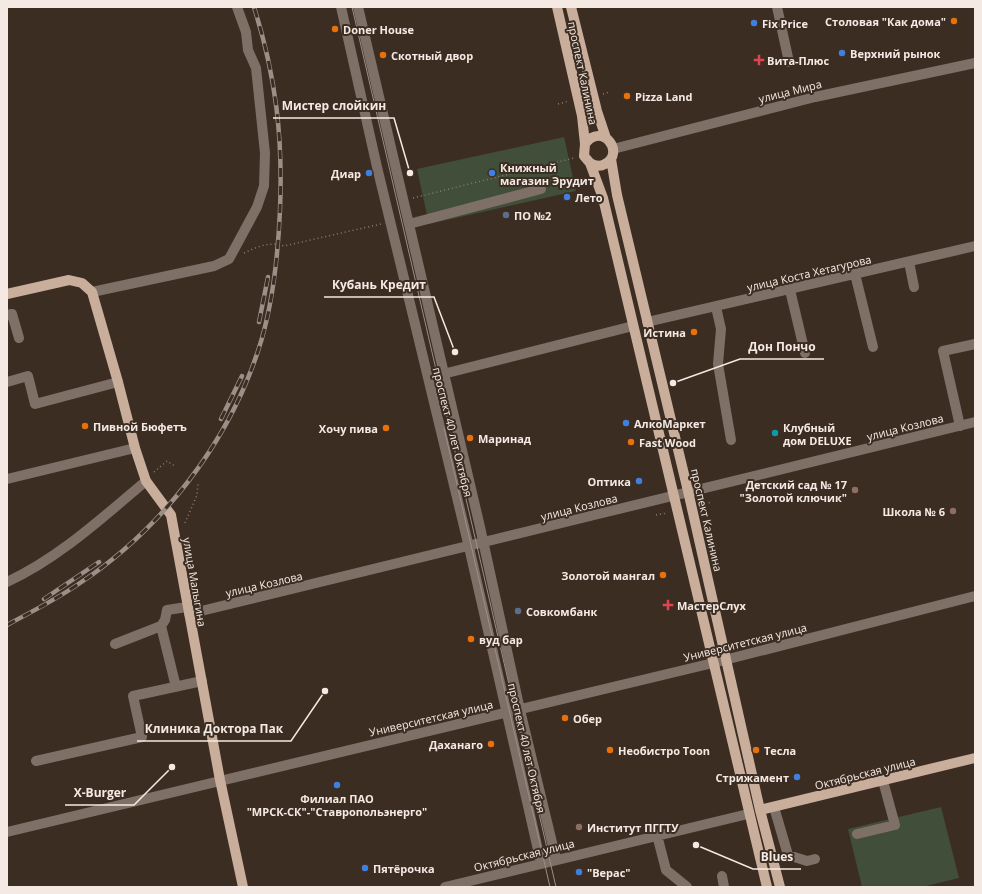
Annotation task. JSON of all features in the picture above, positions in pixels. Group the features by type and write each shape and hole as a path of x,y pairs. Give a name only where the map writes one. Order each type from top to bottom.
{"main road":[{"name":"проспект Калинина","path":"557,7 582,116 587,159 603,198 748,814 767,887"},
{"name":"проспект Калинина","path":"571,7 597,111 612,154 617,195 688,492 760,810 780,887"},
{"name":"проспект Калинина","path":"585,144 592,137 596,136 606,138"},
{"path":"587,159 594,165 604,165 612,154"},
{"path":"7,294 69,280 82,283 92,292"},
{"name":"улица Малыгина","path":"92,292 135,448 150,477 158,498 171,515 220,780 243,887"},
{"name":"Октябрьская улица","path":"760,810 975,758"}],"street":[{"path":"92,292 214,266 229,259 257,207 264,186 265,153 261,105 256,68 248,50 246,32 237,7"},
{"name":"проспект 40 лет Октября","path":"342,7 390,222 468,547 541,864"},
{"name":"проспект 40 лет Октября","path":"358,7 443,374 484,543 520,710 556,859"},
{"path":"777,7 789,62"},
{"name":"улица Мира","path":"612,154 815,97 975,63"},
{"path":"409,224 541,188"},
{"name":"улица Коста Хетагурова","path":"648,322 975,246"},
{"path":"909,262 914,287"},
{"path":"855,274 873,347"},
{"path":"790,290 805,353"},
{"path":"716,307 721,329 718,364 732,440"},
{"path":"7,315 12,314 19,338"},
{"path":"443,374 633,326"},
{"path":"960,426 943,351 975,344"},
{"path":"7,382 28,376 35,404 118,382"},
{"name":"улица Козлова","path":"161,626 165,620 167,610 188,610 468,547 975,422"},
{"path":"7,479 135,448"},
{"path":"7,582 57,553 150,477"},
{"name":"Университетская улица","path":"7,832 726,660 975,596"},
{"path":"115,644 161,626 176,687"},
{"path":"36,761 142,737 133,696 202,682"},
{"path":"857,834 895,825 883,781"},
{"path":"774,807 788,855 807,861 815,859"},
{"name":"Октябрьская улица","path":"446,887 556,859 748,814"},
{"path":"657,835 666,870 686,887"},
{"path":"722,876 724,887"}],"path":[{"path":"558,104 569,101"},
{"path":"403,200 587,159"},
{"path":"229,259 261,245 273,243 284,246 390,222"},
{"path":"150,477 167,461 176,468"},
{"path":"185,523 197,495 198,484"},
{"path":"699,505 711,502"},
{"path":"656,515 667,513"},
{"path":"553,846 566,843 567,847"}],"green space":[{"path":"564,137 576,191 429,224 417,169"},
{"path":"941,807 959,878 922,887 862,887 848,829"}],"tram line":[{"path":"352,7 556,887"},
{"path":"444,428 550,887"}],"railway":[{"path":"7,625 52,601 77,585 136,539 163,512 187,483 209,452 228,420 245,386 258,351 271,299 278,245 281,183 279,132 273,83 262,33 254,7"},
{"path":"259,322 268,277"},
{"path":"221,419 242,376"},
{"path":"44,599 99,562"}],"place":[{"name":"Столовая \"Как дома\"","path":"954,21"},
{"name":"Fix Price","path":"754,23"},
{"name":"Doner House","path":"335,29"},
{"name":"Верхний рынок","path":"842,53"},
{"name":"Скотный двор","path":"383,55"},
{"name":"Вита-Плюс","path":"759,60"},
{"name":"Pizza Land","path":"627,96"},
{"name":"Диар","path":"369,173"},
{"name":"Мистер слойкин","path":"410,173"},
{"name":"Книжный магазин Эрудит","path":"492,173"},
{"name":"Лето","path":"567,197"},
{"name":"ПО №2","path":"506,215"},
{"name":"Истина","path":"694,332"},
{"name":"Кубань Кредит","path":"455,352"},
{"name":"Дон Пончо","path":"673,383"},
{"name":"АлкоМаркет","path":"626,423"},
{"name":"Пивной Бюфетъ","path":"85,426"},
{"name":"Хочу пива","path":"386,428"},
{"name":"Клубный дом DELUXE","path":"775,433"},
{"name":"Маринад","path":"470,438"},
{"name":"Fast Wood","path":"631,442"},
{"name":"Оптика","path":"639,481"},
{"name":"Детский сад № 17 \"Золотой ключик\"","path":"855,490"},
{"name":"Школа № 6","path":"953,511"},
{"name":"Золотой мангал","path":"663,575"},
{"name":"МастерСлух","path":"668,605"},
{"name":"Совкомбанк","path":"518,611"},
{"name":"вуд бар","path":"471,639"},
{"name":"Клиника Доктора Пак","path":"325,691"},
{"name":"Обер","path":"565,718"},
{"name":"Даханаго","path":"491,744"},
{"name":"Необистро Toon","path":"610,750"},
{"name":"Тесла","path":"756,750"},
{"name":"X-Burger","path":"172,767"},
{"name":"Стрижамент","path":"797,777"},
{"name":"Филиал ПАО \"МРСК-СК\"-\"Ставропольэнерго\"","path":"337,785"},
{"name":"Институт ПГГТУ","path":"579,827"},
{"name":"Blues","path":"696,845"},
{"name":"Пятёрочка","path":"365,868"},
{"name":"\"Верас\"","path":"579,872"}]}
